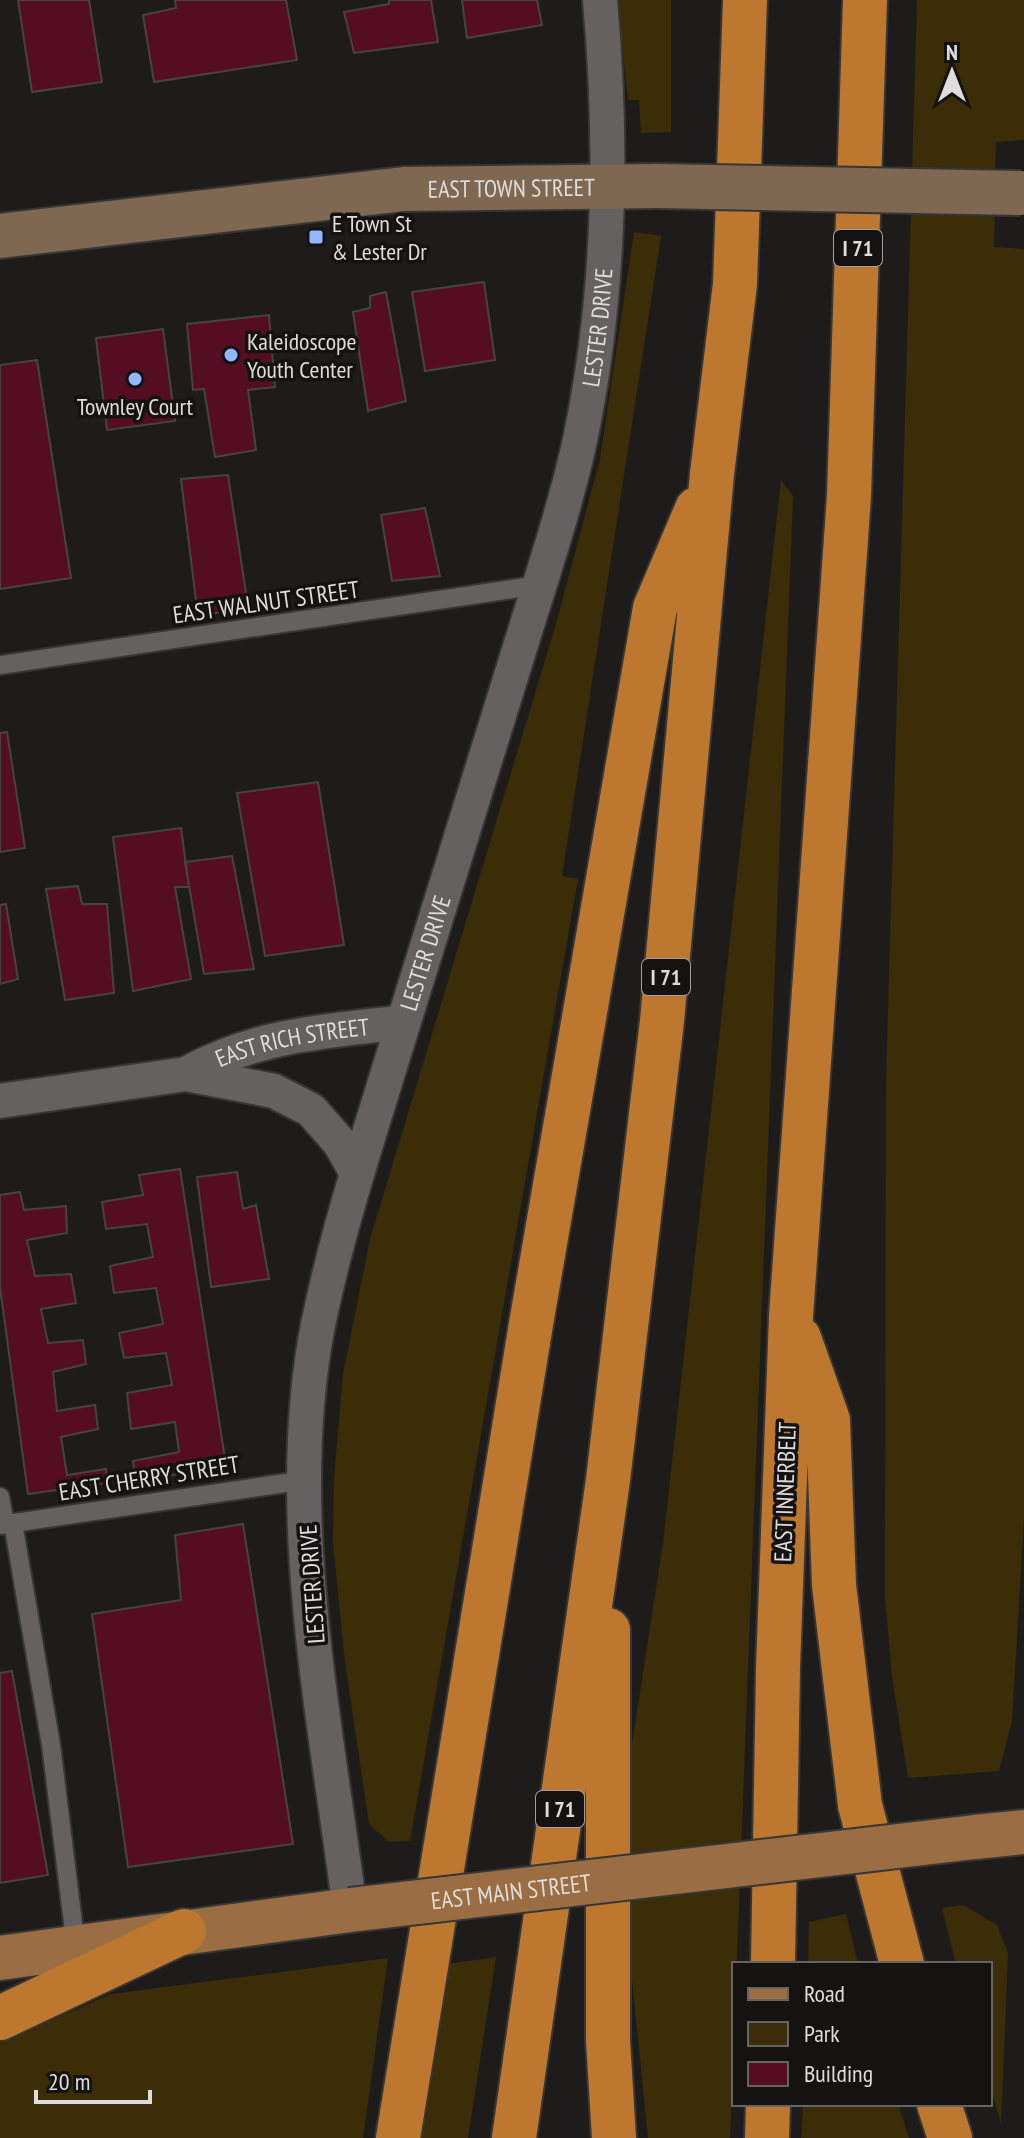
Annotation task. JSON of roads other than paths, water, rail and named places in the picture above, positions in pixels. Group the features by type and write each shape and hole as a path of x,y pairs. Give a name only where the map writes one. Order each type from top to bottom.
{"highway":[{"name":"I 71","path":"514,2138 608,1480 662,1021 712,474 735,284 745,0"},
{"name":"I 71","path":"791,1316 849,496 865,0"},
{"path":"398,2138 534,1308 655,608 712,474"},
{"path":"791,1316 828,1420 834,1585 860,1805 901,1962"},
{"name":"EAST INNERBELT","path":"773,1962 778,1668 791,1316"},
{"path":"608,1480 608,2040 614,2138"},
{"path":"0,2018 184,1931"},
{"path":"767,2138 768,2106"},
{"path":"940,2106 950,2138"}],"main road":[{"name":"EAST MAIN STREET","path":"0,1958 350,1910 1024,1832"}],"street":[{"name":"LESTER DRIVE","path":"350,1910 318,1667 306,1480 307,1405 318,1327 357,1173 564,502 591,377 600,305 606,184 608,93 600,0"},
{"name":"EAST TOWN STREET","path":"0,236 404,189 606,184 1023,193"},
{"name":"EAST RICH STREET","path":"186,1074 223,1054 264,1040 403,1022"},
{"name":"EAST RICH STREET","path":"0,1101 186,1074 274,1091 311,1110 340,1143 357,1173"}],"lane":[{"name":"EAST WALNUT STREET","path":"0,665 539,585"},
{"name":"EAST CHERRY STREET","path":"6,1524 306,1480"},
{"path":"0,1497 51,1745 76,1947"}],"place":[{"name":"E Town St & Lester Dr","path":"316,237"},
{"name":"Kaleidoscope Youth Center","path":"231,355"},
{"name":"Townley Court","path":"135,379"}]}
